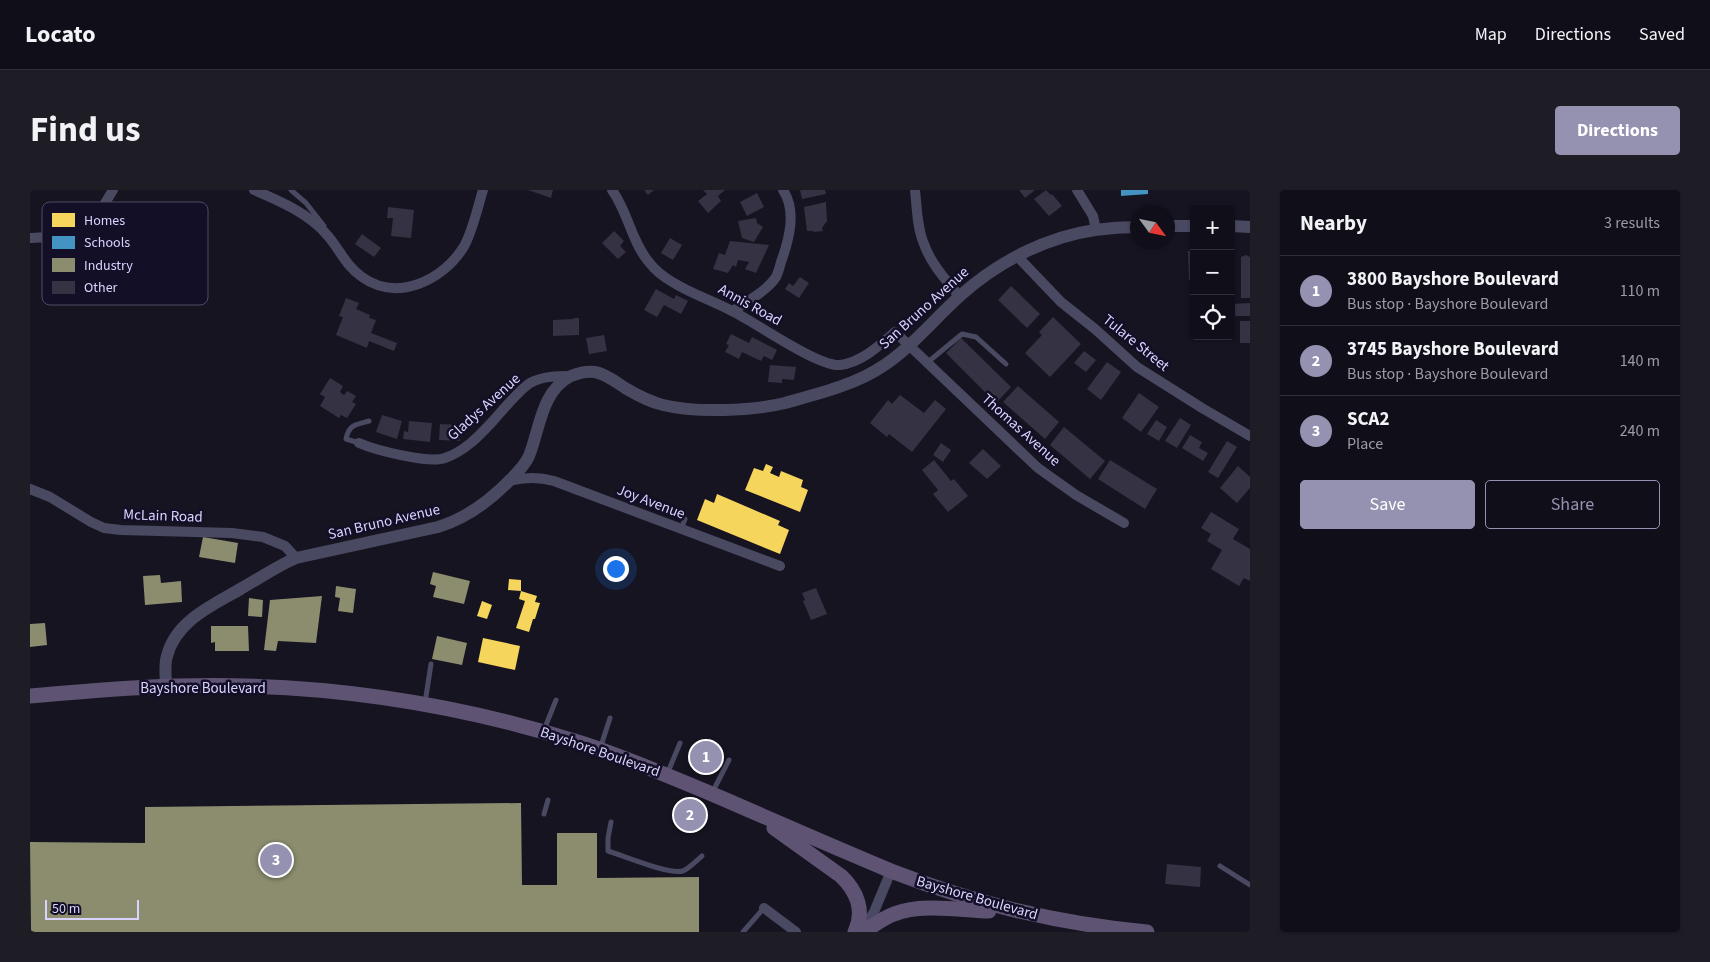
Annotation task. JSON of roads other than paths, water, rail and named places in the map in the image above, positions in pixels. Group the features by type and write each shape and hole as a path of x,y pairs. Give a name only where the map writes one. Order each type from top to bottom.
{"main road":[{"name":"Bayshore Boulevard","path":"30,696 166,686 234,686 371,695 484,716 599,749 667,775 930,887 1018,912 1070,923 1146,932"},
{"path":"751,811 841,876 850,885 856,894 859,906 856,932"},
{"path":"862,932 904,910 932,908 1018,912"}],"street":[{"path":"105,202 113,190"},
{"path":"254,190 283,203 312,222 328,236 346,264 362,278 380,286 396,289 418,286 446,269 464,247 483,190"},
{"name":"Annis Road","path":"612,190 624,211 636,243 648,262 672,283 733,311 817,359 839,365 857,361 874,350 895,332 910,344"},
{"path":"733,311 764,289 776,277 788,242 791,223 786,195 783,190"},
{"path":"915,190 920,233 927,251 940,272 959,296"},
{"path":"1077,190 1092,216 1096,230"},
{"path":"1175,226 1190,226"},
{"path":"1235,226 1250,227"},
{"name":"San Bruno Avenue","path":"166,686 166,656 178,634 189,622 210,605 296,558 358,546 447,524 484,504 523,466 528,458 544,408 555,388 571,376 583,372 595,372 643,398 674,407 714,410 785,403 842,385 885,365 910,344 959,296 979,280 1017,256 1062,237 1096,230 1130,227"},
{"name":"Tulare Street","path":"1017,256 1061,302 1096,329 1137,367 1250,436"},
{"name":"Thomas Avenue","path":"910,344 1038,468 1076,495 1124,522"},
{"name":"Gladys Avenue","path":"359,444 406,456 442,459 461,451 474,440 530,384 549,377 571,376"},
{"name":"Joy Avenue","path":"509,481 527,478 543,478 554,481 683,524 780,566"},
{"name":"McLain Road","path":"30,490 50,497 104,528 232,533 263,537 285,546 296,558"},
{"path":"862,932 874,912 890,871"},
{"path":"764,908 796,932"}],"lane":[{"path":"291,190 316,214 328,236"},
{"path":"928,362 962,334 976,337 1006,364"},
{"path":"359,444 346,439 348,430 353,425 369,421"},
{"path":"424,704 431,664"},
{"path":"544,732 556,700"},
{"path":"599,749 610,718"},
{"path":"667,775 680,743"},
{"path":"711,794 729,760"},
{"path":"544,814 548,800"},
{"path":"611,822 608,851 671,871 683,870 692,866 702,856"},
{"path":"1220,866 1250,884"},
{"path":"743,932 764,908"}],"place":[{"name":"3800 Bayshore Boulevard","path":"706,757"},
{"name":"3745 Bayshore Boulevard","path":"690,815"},
{"name":"SCA2","path":"276,860"}]}
